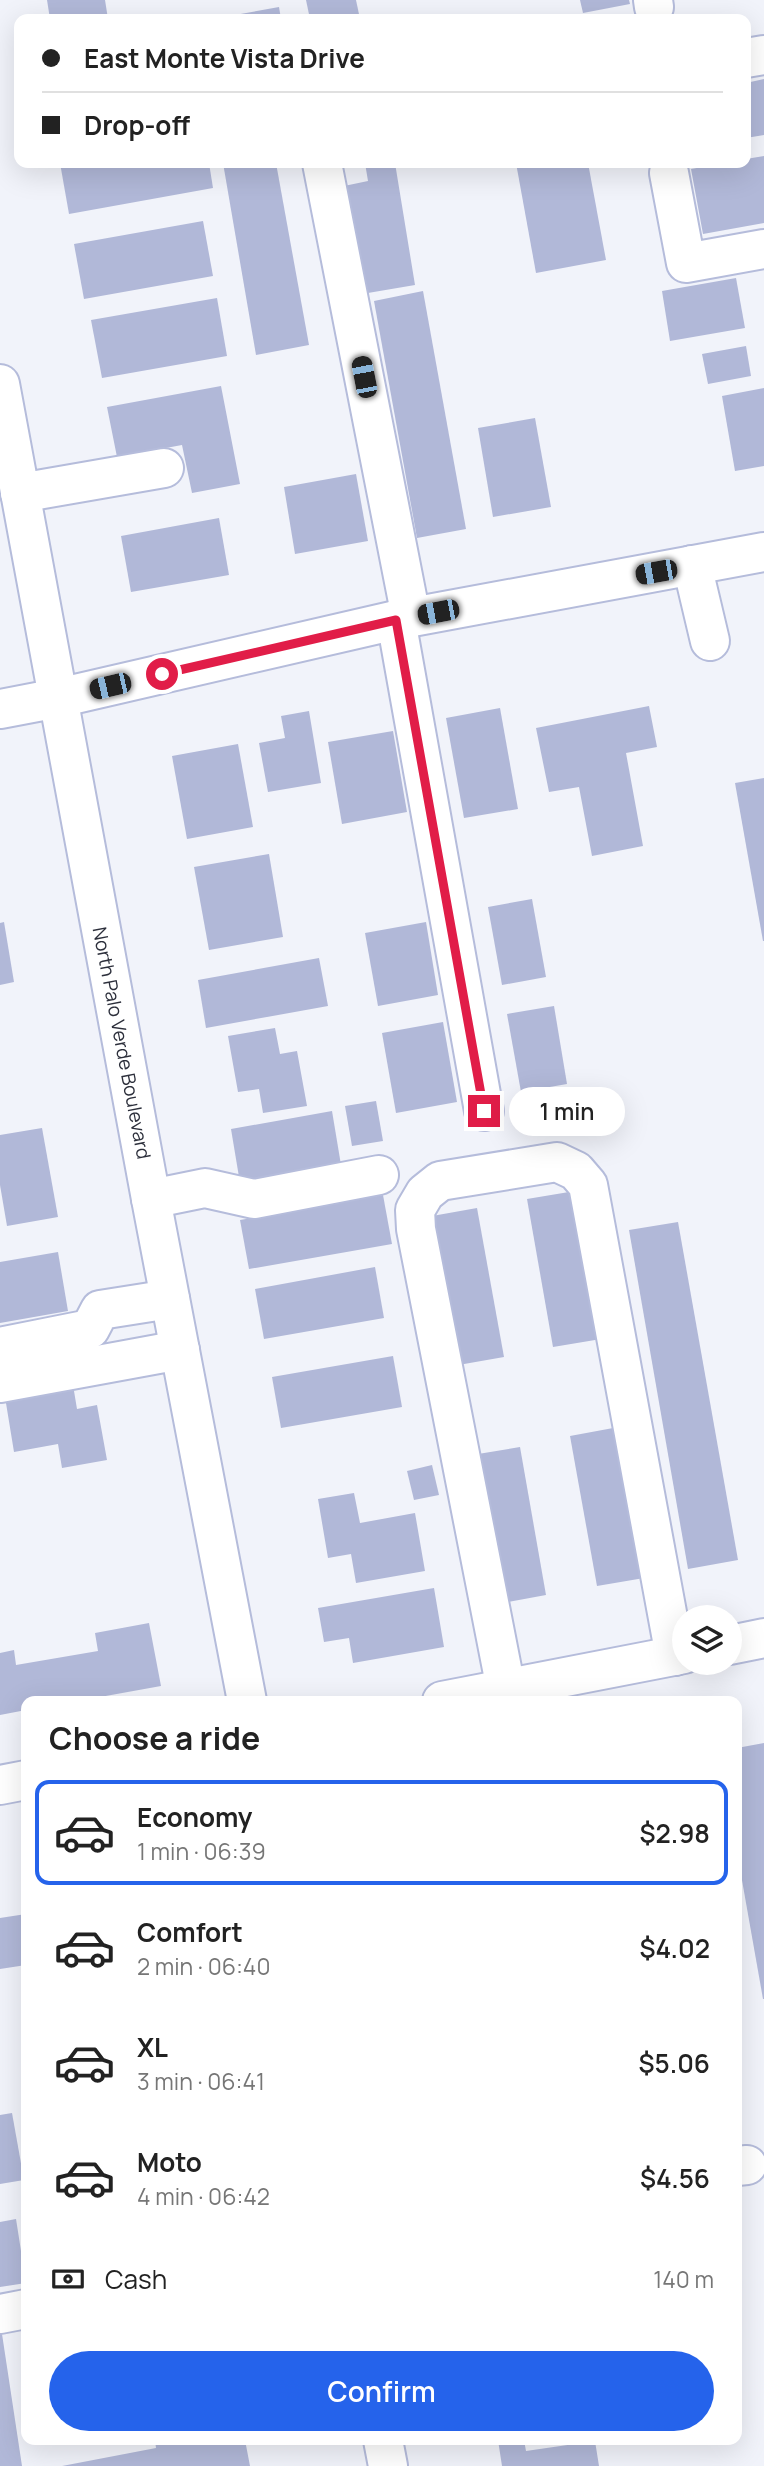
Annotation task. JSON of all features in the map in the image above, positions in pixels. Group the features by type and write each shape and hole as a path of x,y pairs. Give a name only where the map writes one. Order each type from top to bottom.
{"street":[{"path":"323,168 404,619 484,1111"},
{"path":"669,173 686,263 764,248"},
{"name":"North Palo Verde Boulevard","path":"0,384 246,1696"},
{"path":"20,494 164,468"},
{"path":"0,709 404,619 764,552"},
{"path":"692,565 710,641"},
{"path":"506,1689 416,1229 415,1210 425,1193 440,1181 556,1162 576,1171 588,1185 672,1614"},
{"path":"151,1199 205,1188 254,1199 379,1175"},
{"path":"0,1347 90,1329 100,1310 170,1299"},
{"path":"0,1383 180,1350"},
{"path":"742,1643 764,1638"},
{"path":"469,1696 672,1657"},
{"path":"0,1784 21,1781"},
{"path":"0,2314 21,2310"},
{"path":"384,2445 388,2466"}],"building":[{"path":"47,0 105,0 107,14 49,14"},
{"path":"306,0 356,0 359,14 309,14"},
{"path":"580,0 629,0 630,4 583,13"},
{"path":"279,7 280,14 240,14"},
{"path":"764,79 764,135 751,137 751,82"},
{"path":"764,156 764,223 703,234 691,169 751,168 751,158"},
{"path":"61,168 210,168 213,188 69,214"},
{"path":"224,168 277,168 309,345 256,355"},
{"path":"366,168 396,168 415,285 362,294 344,186 368,181"},
{"path":"517,168 589,168 606,260 536,273"},
{"path":"203,221 213,276 84,299 74,244"},
{"path":"736,278 745,328 670,341 662,291"},
{"path":"423,291 466,529 417,538 374,301"},
{"path":"217,298 227,356 102,378 91,320"},
{"path":"746,346 751,376 708,384 702,354"},
{"path":"221,386 240,484 192,493 182,445 117,457 107,407"},
{"path":"764,388 764,466 735,471 722,396"},
{"path":"535,418 551,507 493,517 478,428"},
{"path":"356,474 368,541 295,554 284,487"},
{"path":"219,518 229,575 131,592 121,536"},
{"path":"649,706 657,747 626,753 643,846 592,856 579,787 549,792 536,728"},
{"path":"500,708 518,809 464,818 446,718"},
{"path":"309,711 321,783 268,792 259,743 285,738 281,716"},
{"path":"393,731 407,812 342,824 328,742"},
{"path":"238,744 253,827 187,839 172,756"},
{"path":"764,778 764,941 763,941 735,783"},
{"path":"269,854 283,937 209,950 194,867"},
{"path":"532,899 546,977 502,985 488,907"},
{"path":"4,922 14,982 0,985 0,923"},
{"path":"426,922 438,995 378,1006 365,933"},
{"path":"319,958 328,1006 206,1028 198,980"},
{"path":"554,1006 567,1084 521,1092 507,1014"},
{"path":"443,1022 457,1102 396,1113 382,1033"},
{"path":"275,1028 280,1054 297,1051 307,1106 263,1113 259,1089 238,1092 228,1036"},
{"path":"376,1101 383,1141 352,1146 345,1106"},
{"path":"332,1111 341,1165 240,1183 231,1129"},
{"path":"42,1128 58,1217 7,1226 0,1185 0,1135"},
{"path":"581,1190 607,1338 553,1347 527,1199"},
{"path":"383,1195 392,1244 249,1269 240,1220"},
{"path":"477,1208 504,1357 447,1367 421,1218"},
{"path":"678,1222 738,1560 688,1569 629,1230"},
{"path":"58,1252 68,1311 0,1323 0,1262"},
{"path":"375,1267 384,1318 264,1339 255,1289"},
{"path":"393,1356 402,1407 281,1428 272,1377"},
{"path":"73,1385 77,1409 97,1405 107,1460 62,1468 58,1444 14,1452 5,1397"},
{"path":"624,1426 650,1577 597,1586 570,1436"},
{"path":"520,1447 546,1595 492,1605 466,1456"},
{"path":"432,1465 439,1495 414,1500 407,1471"},
{"path":"354,1493 360,1523 415,1513 425,1571 356,1583 351,1554 328,1558 318,1499"},
{"path":"434,1588 444,1647 353,1663 349,1638 324,1642 318,1608"},
{"path":"149,1623 161,1686 106,1696 21,1696 21,1711 0,1715 0,1653 14,1650 16,1665 98,1651 95,1633"},
{"path":"764,1743 764,1999 742,1880 742,1747"},
{"path":"21,1915 21,1966 0,1969 0,1918"},
{"path":"12,2113 21,2163 21,2180 0,2184 0,2115"},
{"path":"16,2219 21,2251 21,2284 0,2287 0,2222"},
{"path":"2,2334 22,2466 0,2466"},
{"path":"156,2445 246,2445 250,2466 62,2466 156,2448"},
{"path":"499,2445 525,2445 526,2451 567,2445 596,2445 599,2466 502,2466"}],"route":[{"path":"162,674 396,620 484,1111"}]}
